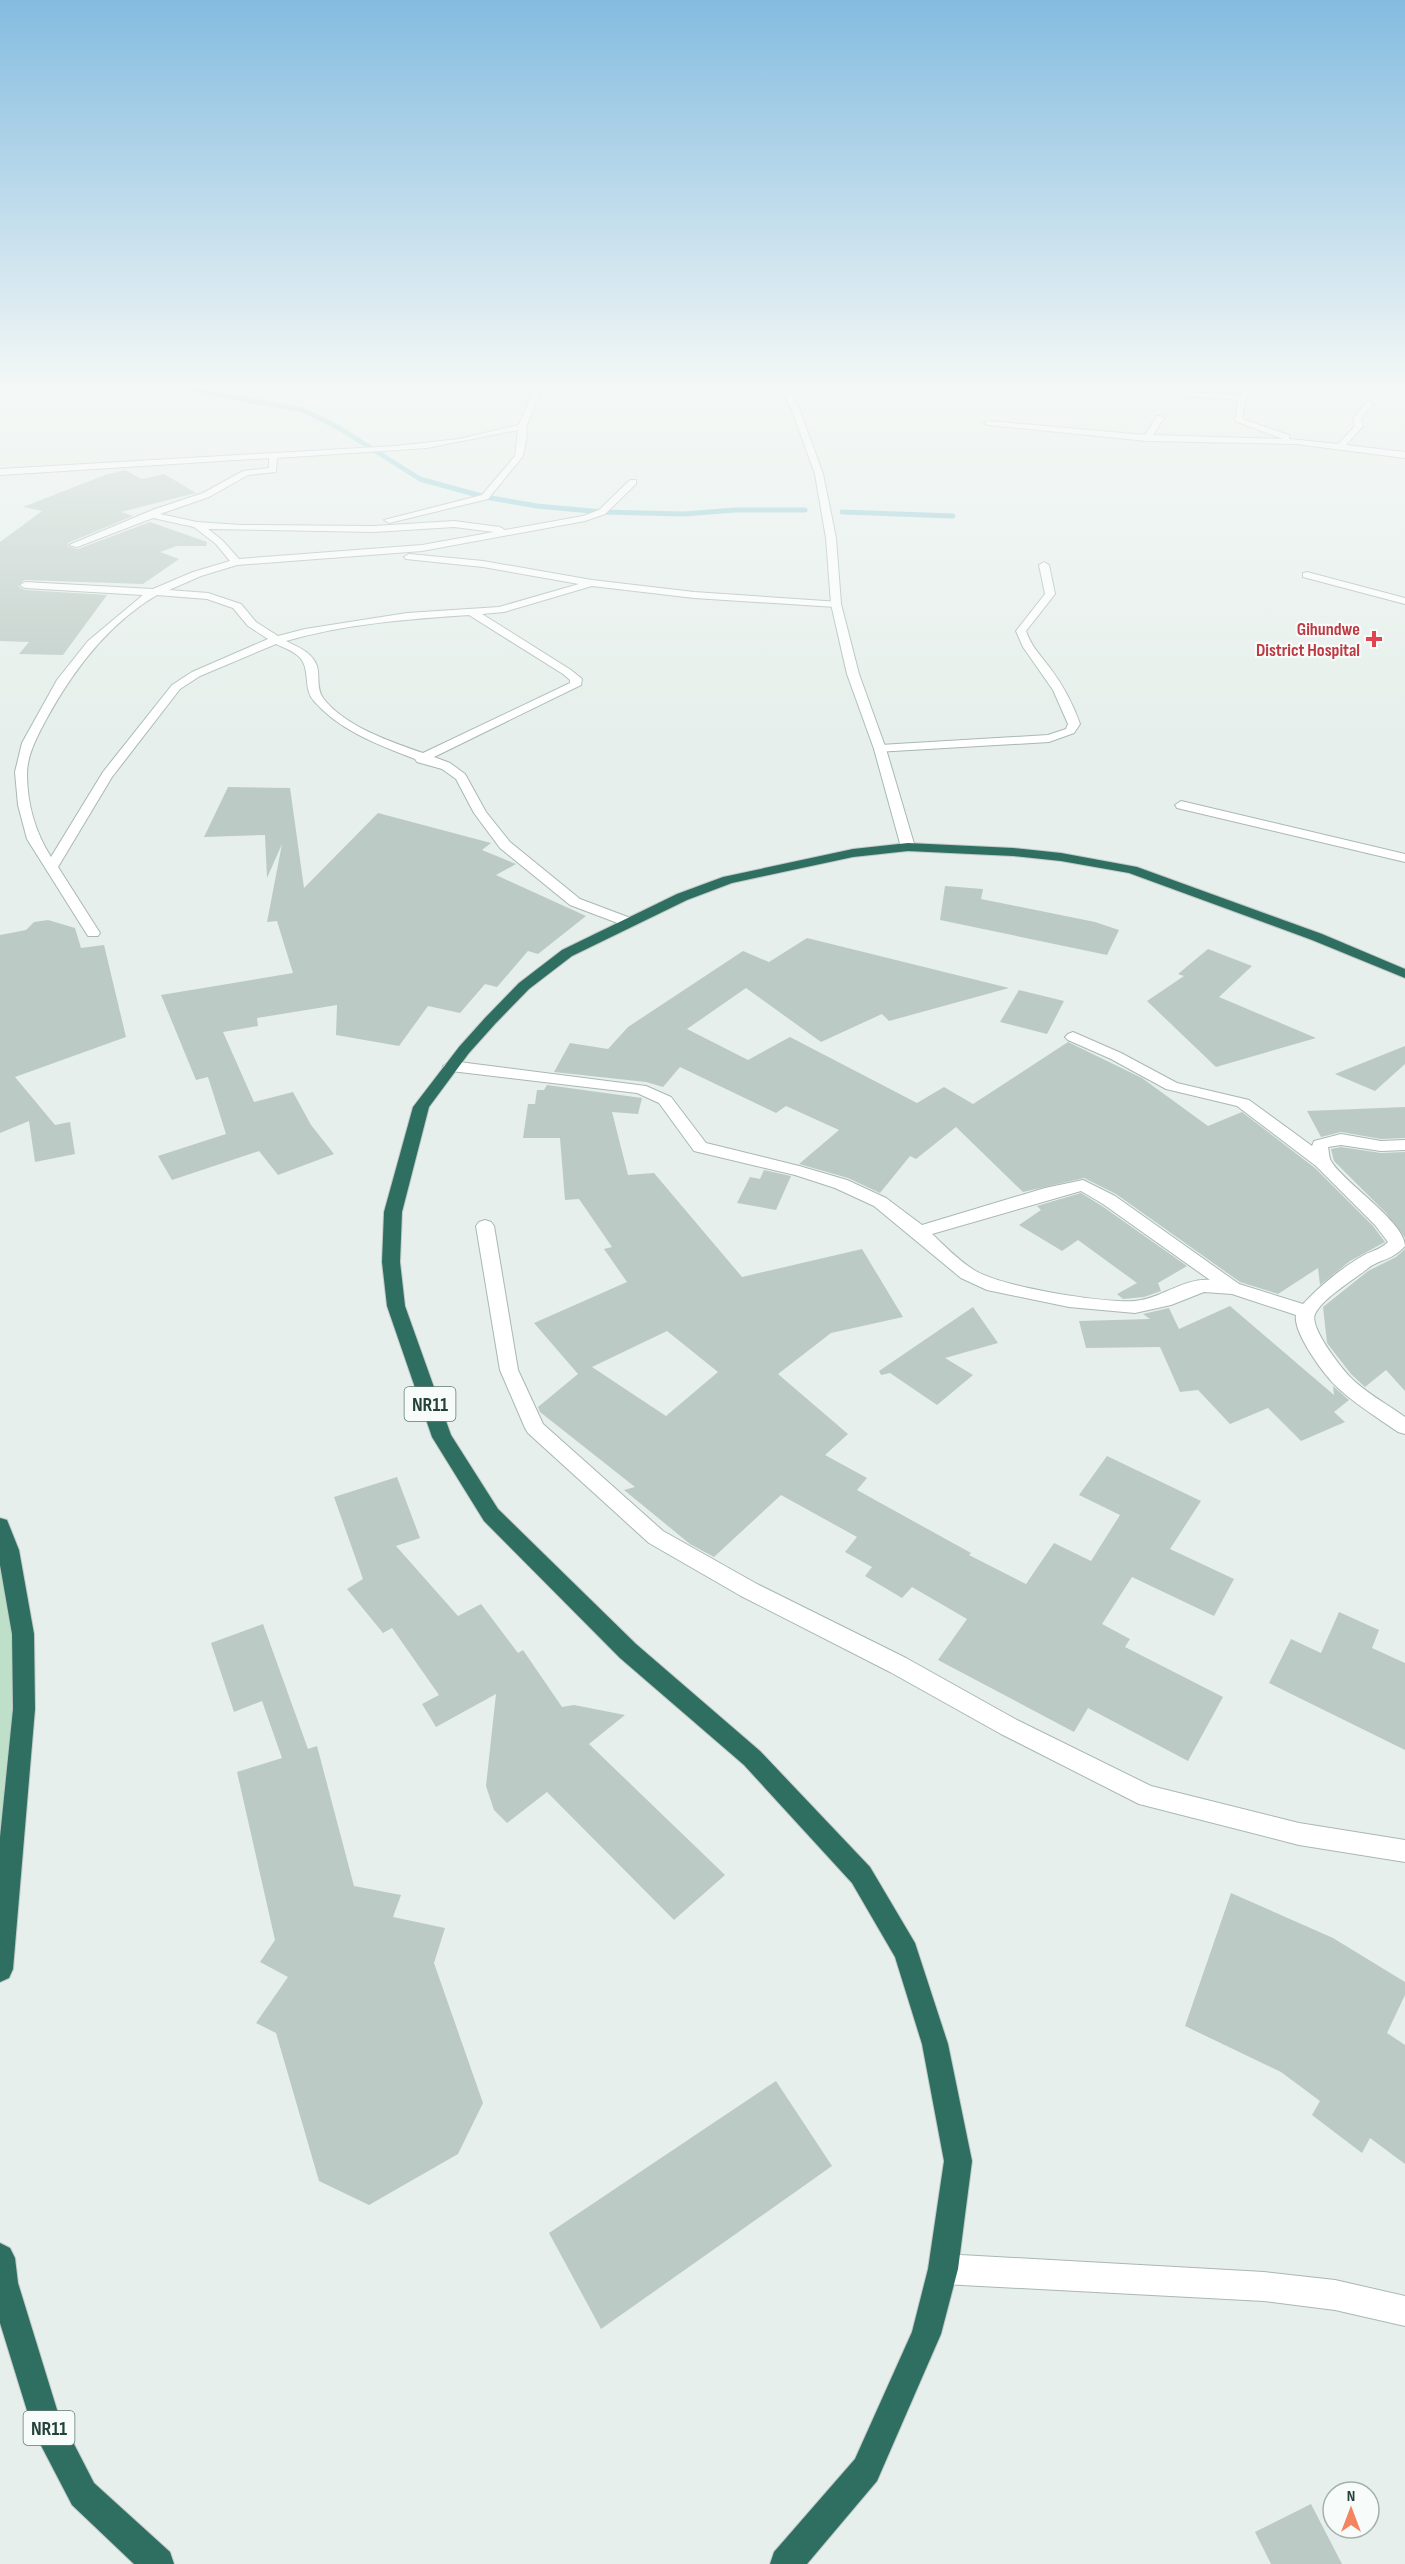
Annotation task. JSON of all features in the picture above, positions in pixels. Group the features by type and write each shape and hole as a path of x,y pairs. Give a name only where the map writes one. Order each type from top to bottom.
{"highway":[{"name":"NR11","path":"786,2564 792,2560 867,2470 926,2334 943,2269 958,2161 934,2044 906,1952 861,1875 752,1758 628,1651 491,1515 442,1437 396,1306 392,1262 393,1212 421,1107 464,1050 524,986 567,953 682,897 729,880 821,859 908,847 1013,852 1061,857 1132,870 1307,933 1405,974"},
{"path":"0,1526 8,1550 23,1634 24,1687 0,1969"},
{"name":"NR11","path":"0,2258 3,2283 44,2419 83,2494 158,2564"}],"street":[{"path":"74,545 177,505"},
{"path":"352,529 450,505"},
{"path":"93,933 67,896 52,866 33,839 24,805 21,772 28,743 61,682 92,644 140,601 154,592 197,573 236,562 376,553 451,544 585,518 602,512 610,505"},
{"path":"825,505 831,538 836,604 853,674 880,749 908,847"},
{"path":"152,516 197,525 352,529 454,524 510,532"},
{"path":"197,525 219,542 236,562"},
{"path":"376,553 483,564 592,583 694,595 836,604"},
{"path":"880,749 1049,738 1070,731 1074,724 1069,707 1047,672 1023,641 1021,631 1050,594 1044,565"},
{"path":"1307,575 1405,601"},
{"path":"52,866 107,775 176,687 196,674 276,640 304,632 407,616 473,613 511,607 592,583"},
{"path":"25,585 198,595 224,600 237,606 252,624 302,653 311,666 312,684 317,698 337,717 379,741 421,759 446,766 461,777 480,813 505,845 575,902 628,922"},
{"path":"421,759 575,685 576,679 567,672 473,613"},
{"path":"1181,805 1405,858"},
{"path":"1073,1037 1116,1056 1172,1086 1243,1103 1322,1162 1381,1221 1398,1244 1386,1255 1366,1261 1320,1297 1306,1312 1304,1323 1310,1337 1343,1382 1405,1427"},
{"path":"452,1066 640,1089 665,1100 700,1147 799,1171 841,1184 880,1202 967,1274 993,1286 1069,1301 1135,1307 1165,1301 1188,1290 1204,1286 1233,1288 1306,1312"},
{"path":"1322,1162 1320,1145 1326,1140 1382,1146 1405,1145"},
{"path":"919,1232 1051,1192 1083,1185 1109,1200 1233,1288"},
{"path":"485,1226 509,1370 535,1428 656,1537 749,1590 898,1665 1009,1727 1147,1796 1299,1834 1405,1851"},
{"path":"943,2269 1248,2284 1370,2301 1405,2311"}],"green space":[{"path":"0,1526 23,1634 0,1919"}],"building":[{"path":"29,505 150,505 121,512 133,516 68,543 67,546 78,549 150,522 207,542 206,546 177,546 160,552 179,559 143,584 24,580 18,586 25,590 107,595 63,655 19,654 29,642 0,641 0,542 42,511 23,507"},
{"path":"228,787 290,788 304,888 378,813 491,843 482,850 516,864 496,875 586,916 538,954 528,951 497,987 485,984 460,1013 428,1006 399,1046 336,1035 337,1005 257,1018 258,1026 223,1032 254,1102 293,1092 311,1125 334,1154 278,1175 259,1151 172,1180 158,1156 226,1134 208,1077 196,1080 161,995 293,973 277,921 267,922 282,844 267,878 265,835 204,837"},
{"path":"945,886 983,889 981,899 1095,922 1119,930 1107,955 940,920"},
{"path":"48,920 75,928 81,948 104,945 126,1037 15,1077 55,1125 70,1122 75,1154 35,1162 29,1121 0,1133 0,935 26,930 34,922"},
{"path":"807,938 1009,988 889,1021 882,1014 821,1042 746,988 687,1029 748,1060 790,1037 917,1103 944,1087 973,1104 1068,1042 1142,1078 1208,1126 1242,1112 1315,1168 1373,1226 1385,1242 1350,1261 1320,1285 1318,1268 1278,1294 1240,1282 1116,1194 1084,1178 1023,1192 956,1127 916,1159 910,1156 880,1193 848,1178 799,1164 839,1130 786,1106 776,1113 680,1067 663,1087 646,1082 554,1072 570,1043 608,1049 628,1027 743,951 769,962"},
{"path":"1208,949 1252,966 1219,997 1316,1038 1216,1067 1147,1001 1184,976 1178,974"},
{"path":"1019,990 1064,1001 1047,1034 1000,1022"},
{"path":"1405,1046 1405,1064 1375,1091 1335,1074"},
{"path":"547,1085 642,1098 638,1114 612,1112 628,1175 654,1173 742,1277 862,1249 903,1317 831,1333 778,1374 848,1434 825,1455 867,1478 857,1490 971,1553 969,1555 1026,1584 1054,1543 1091,1561 1120,1515 1079,1495 1107,1456 1201,1501 1170,1549 1234,1579 1214,1616 1132,1577 1102,1624 1130,1639 1125,1647 1223,1697 1188,1761 1088,1708 1074,1732 938,1660 967,1619 912,1587 902,1598 865,1576 872,1567 845,1552 857,1537 781,1495 714,1557 690,1544 624,1490 635,1487 540,1412 538,1407 578,1374 534,1323 627,1282 604,1249 612,1247 579,1199 565,1200 560,1138 523,1138 528,1104 535,1104 537,1090 544,1090","holes":["667,1331 718,1372 666,1416 592,1367"]},
{"path":"1405,1107 1405,1138 1381,1139 1341,1132 1321,1137 1307,1111"},
{"path":"1341,1147 1381,1153 1405,1152 1405,1238 1386,1213 1334,1161 1331,1149"},
{"path":"764,1170 791,1176 776,1210 737,1203 750,1177 760,1179"},
{"path":"1081,1193 1187,1266 1158,1283 1161,1291 1144,1297 1123,1299 1117,1294 1137,1283 1078,1240 1062,1251 1019,1225 1041,1210 1037,1206"},
{"path":"1405,1249 1405,1391 1386,1370 1365,1387 1351,1374 1327,1343 1323,1307 1368,1271 1396,1257"},
{"path":"1230,1306 1334,1395 1333,1386 1349,1400 1334,1412 1345,1422 1301,1441 1268,1408 1230,1424 1198,1390 1180,1392 1160,1347 1086,1348 1079,1321 1150,1319 1143,1314 1169,1308 1179,1329"},
{"path":"973,1307 998,1343 945,1358 973,1375 937,1405 890,1373 881,1375 879,1371"},
{"path":"397,1477 420,1538 396,1546 458,1616 481,1604 518,1653 523,1650 562,1707 574,1705 625,1715 589,1744 725,1875 674,1920 547,1792 507,1823 494,1810 486,1786 496,1694 436,1727 422,1704 439,1695 392,1628 383,1633 347,1589 363,1579 334,1497"},
{"path":"1339,1612 1379,1630 1372,1648 1405,1663 1405,1750 1269,1683 1291,1639 1321,1653"},
{"path":"263,1624 308,1749 317,1746 354,1886 401,1895 393,1917 445,1928 434,1963 483,2103 458,2154 369,2205 319,2181 276,2033 256,2023 288,1977 260,1962 275,1940 237,1772 282,1758 262,1701 234,1712 211,1643"},
{"path":"1231,1893 1333,1938 1405,1982 1405,1995 1387,2033 1405,2045 1405,2164 1370,2138 1362,2153 1312,2115 1320,2101 1281,2072 1185,2026"},
{"path":"776,2081 832,2166 601,2329 549,2233"},
{"path":"1311,2504 1321,2523 1321,2540 1330,2540 1342,2564 1271,2564 1255,2532"}],"waterway":[{"path":"529,505 602,512 684,514 735,510 805,510"},
{"path":"842,512 953,516"}],"place":[{"name":"Gihundwe District Hospital","path":"1374,639"}]}
